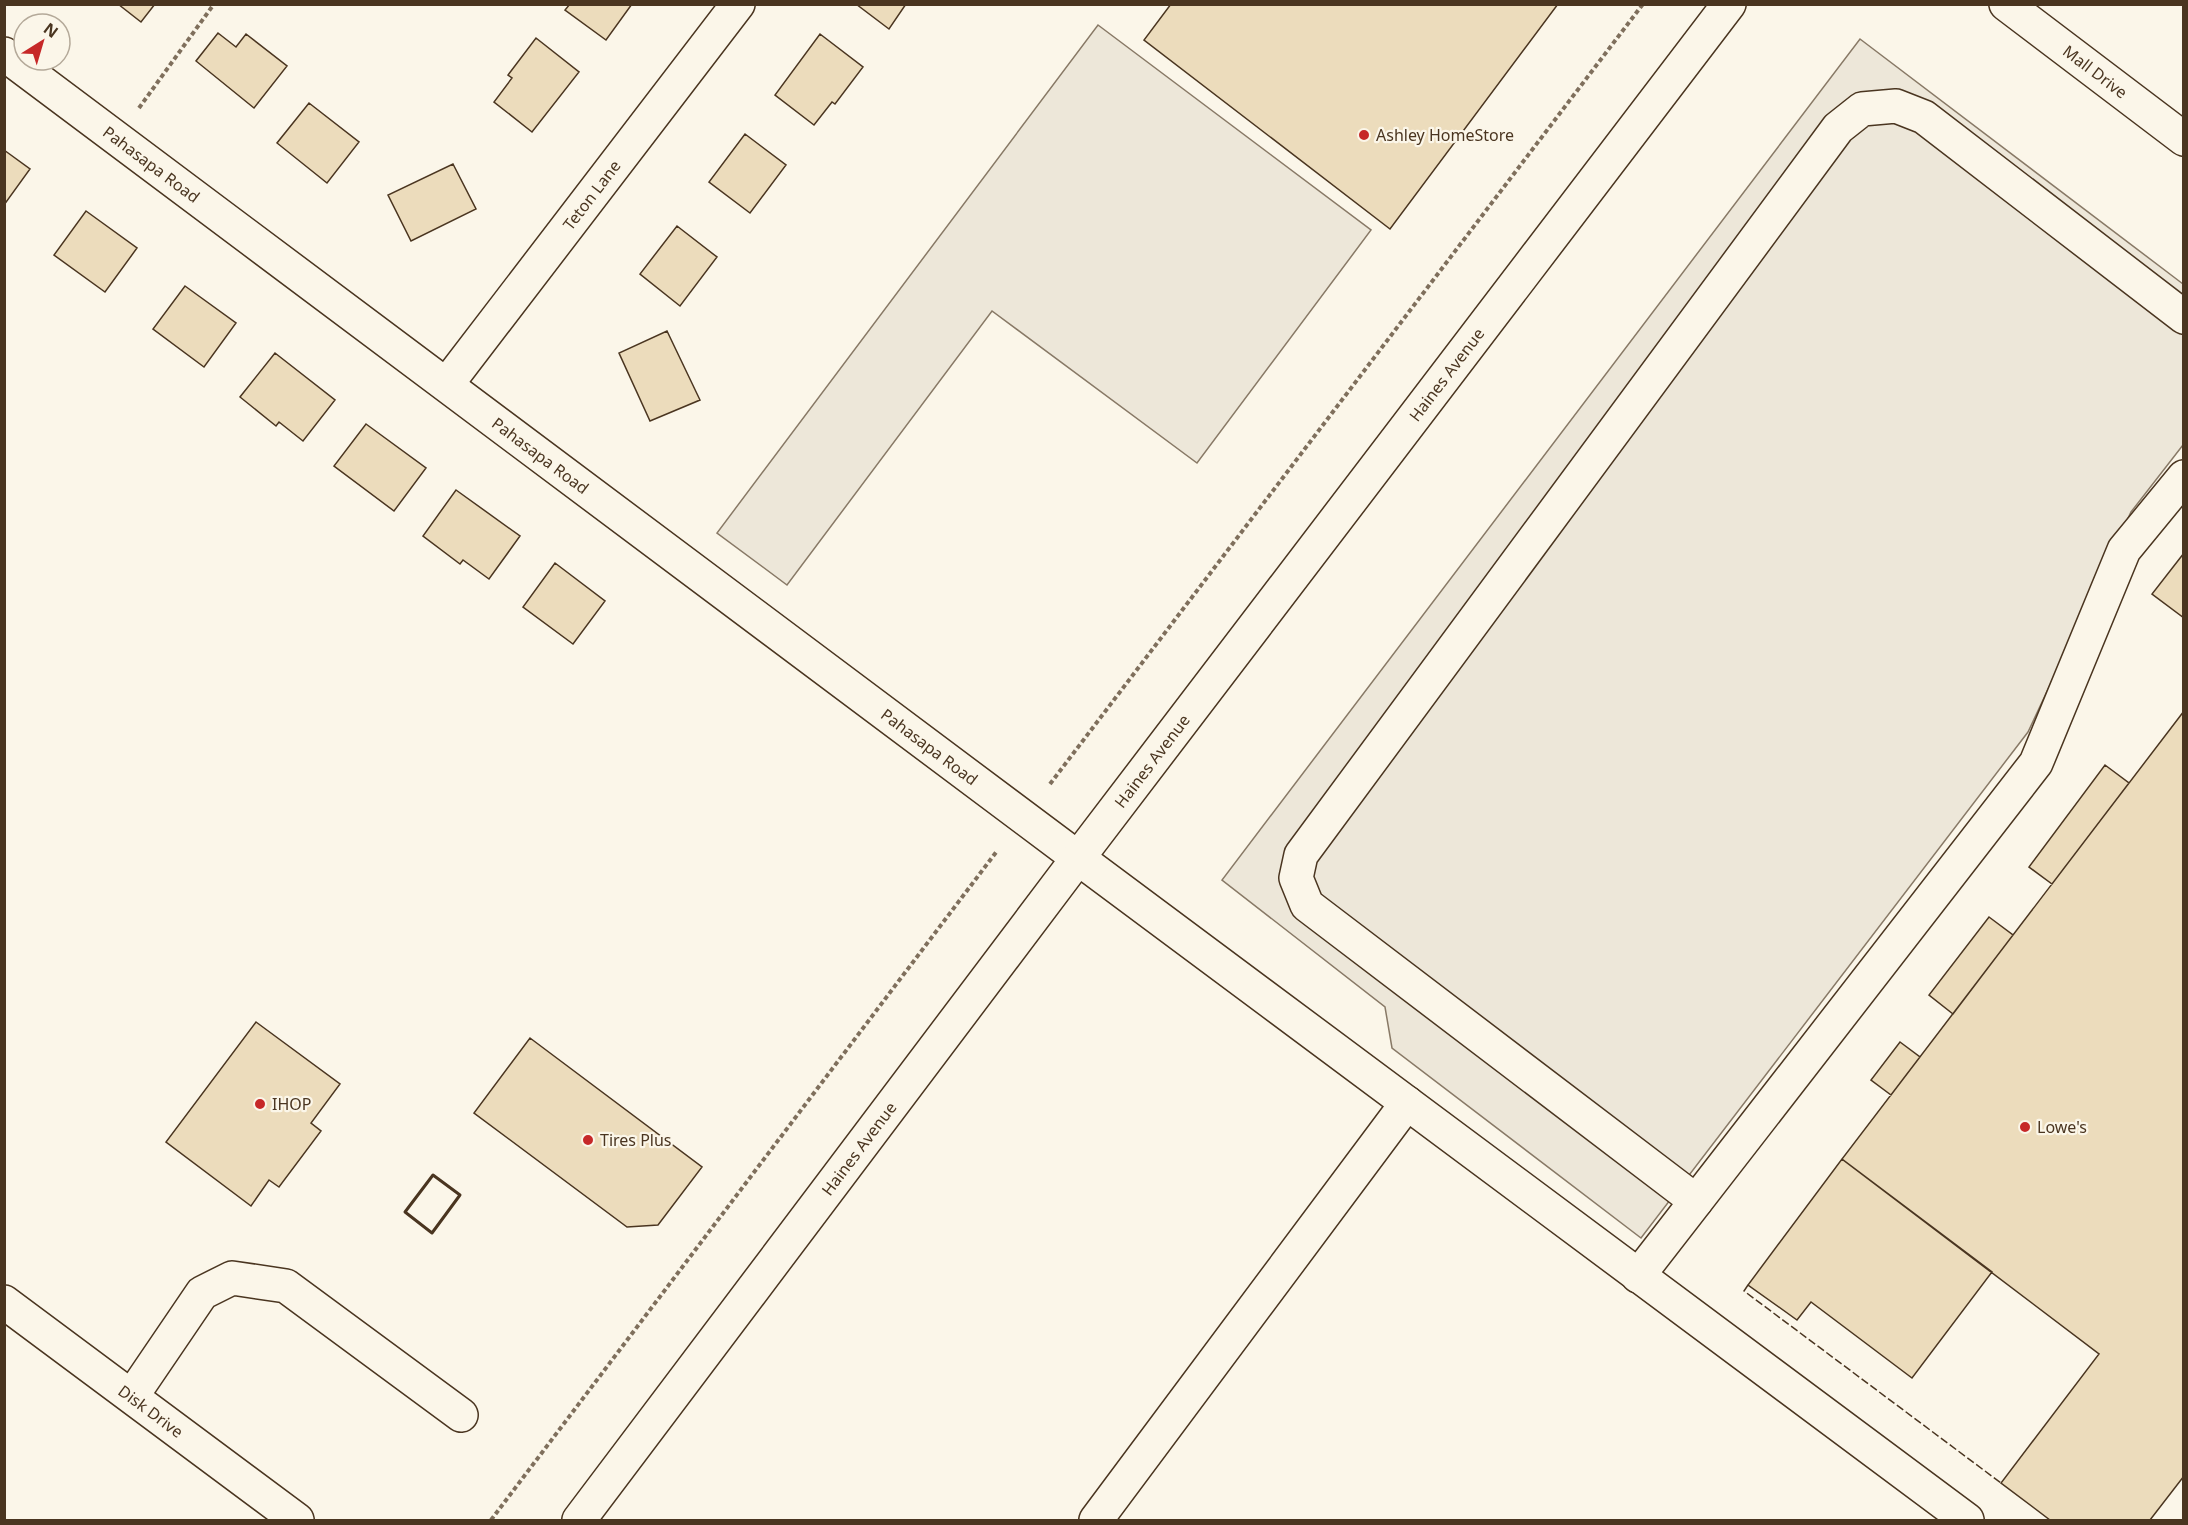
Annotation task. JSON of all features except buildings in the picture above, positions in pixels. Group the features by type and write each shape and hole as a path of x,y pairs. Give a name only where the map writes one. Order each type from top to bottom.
{"street":[{"name":"Teton Lane","path":"447,384 738,4"},
{"name":"Haines Avenue","path":"579,1521 1077,858 1729,4"},
{"name":"Mall Drive","path":"2006,4 2184,139"},
{"name":"Pahasapa Road","path":"4,54 1966,1521"},
{"path":"1696,1201 1307,905 1296,878 1301,855 1838,128 1862,109 1896,106 1924,117 2184,317"},
{"path":"1638,1276 2036,763 2124,550 2184,477"},
{"path":"1096,1521 1407,1103"},
{"path":"132,1396 202,1293 232,1278 286,1286 461,1416"},
{"name":"Disk Drive","path":"4,1302 297,1521"}],"path":[{"path":"117,138 214,4"},
{"path":"1050,784 1643,4"},
{"path":"490,1521 997,851"}],"shaded area":[{"path":"1098,25 1371,230 1197,463 992,311 787,585 717,533"},
{"path":"1860,39 2183,284 2183,445 2131,512 2028,732 1641,1238 1392,1048 1385,1007 1222,880"}],"fence":[{"path":"1748,1285 1744,1291 2001,1483"}],"wall":[{"path":"433,1175 460,1195 432,1233 405,1212 433,1175"}],"place":[{"name":"Ashley HomeStore","path":"1364,135"},
{"name":"IHOP","path":"260,1104"},
{"name":"Lowe's","path":"2025,1127"},
{"name":"Tires Plus","path":"588,1140"}]}
